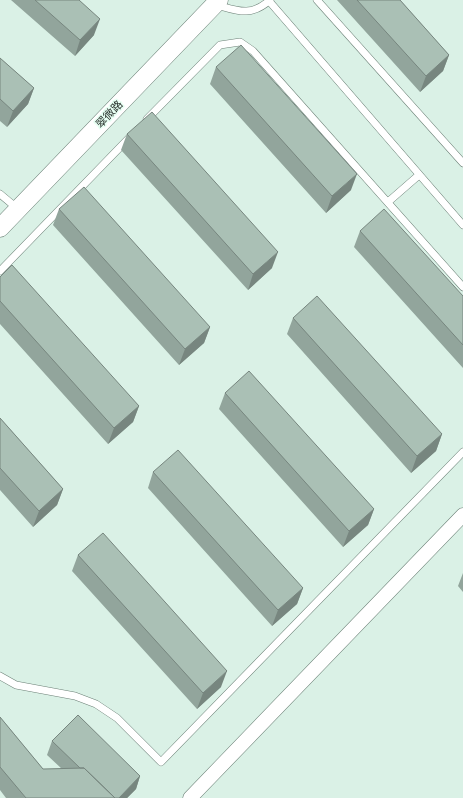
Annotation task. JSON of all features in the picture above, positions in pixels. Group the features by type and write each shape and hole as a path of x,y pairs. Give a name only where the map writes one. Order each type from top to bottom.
{"street":[{"name":"翠微路","path":"0,228 217,2"},
{"path":"190,798 463,515"}],"lane":[{"path":"317,0 463,163"},
{"path":"217,2 243,12 255,9 269,1 463,225"},
{"path":"143,124 220,45 240,42 253,51 463,286"},
{"path":"0,271 137,130"},
{"path":"388,202 419,175"},
{"path":"0,194 18,209"},
{"path":"0,676 16,685 74,696 96,704 118,718 161,762 463,452"}],"building":[{"path":"35,0 79,0 100,19 80,40"},
{"path":"357,0 400,0 449,55 426,76"},
{"path":"241,45 357,174 332,196 216,67"},
{"path":"0,58 34,88 13,111 0,99"},
{"path":"152,112 278,252 253,274 127,134"},
{"path":"84,187 210,327 185,349 59,209"},
{"path":"384,209 463,296 463,345 360,231"},
{"path":"12,265 139,406 114,428 0,301 0,277"},
{"path":"317,296 442,434 417,456 293,318"},
{"path":"249,371 374,509 349,531 225,393"},
{"path":"0,418 63,489 39,511 0,468"},
{"path":"178,450 303,588 278,610 153,472"},
{"path":"103,533 227,671 203,693 78,555"},
{"path":"78,715 140,776 119,798 115,798 84,768 80,768 52,741"},
{"path":"0,717 43,769 84,768 115,798 26,798 0,767"}]}
